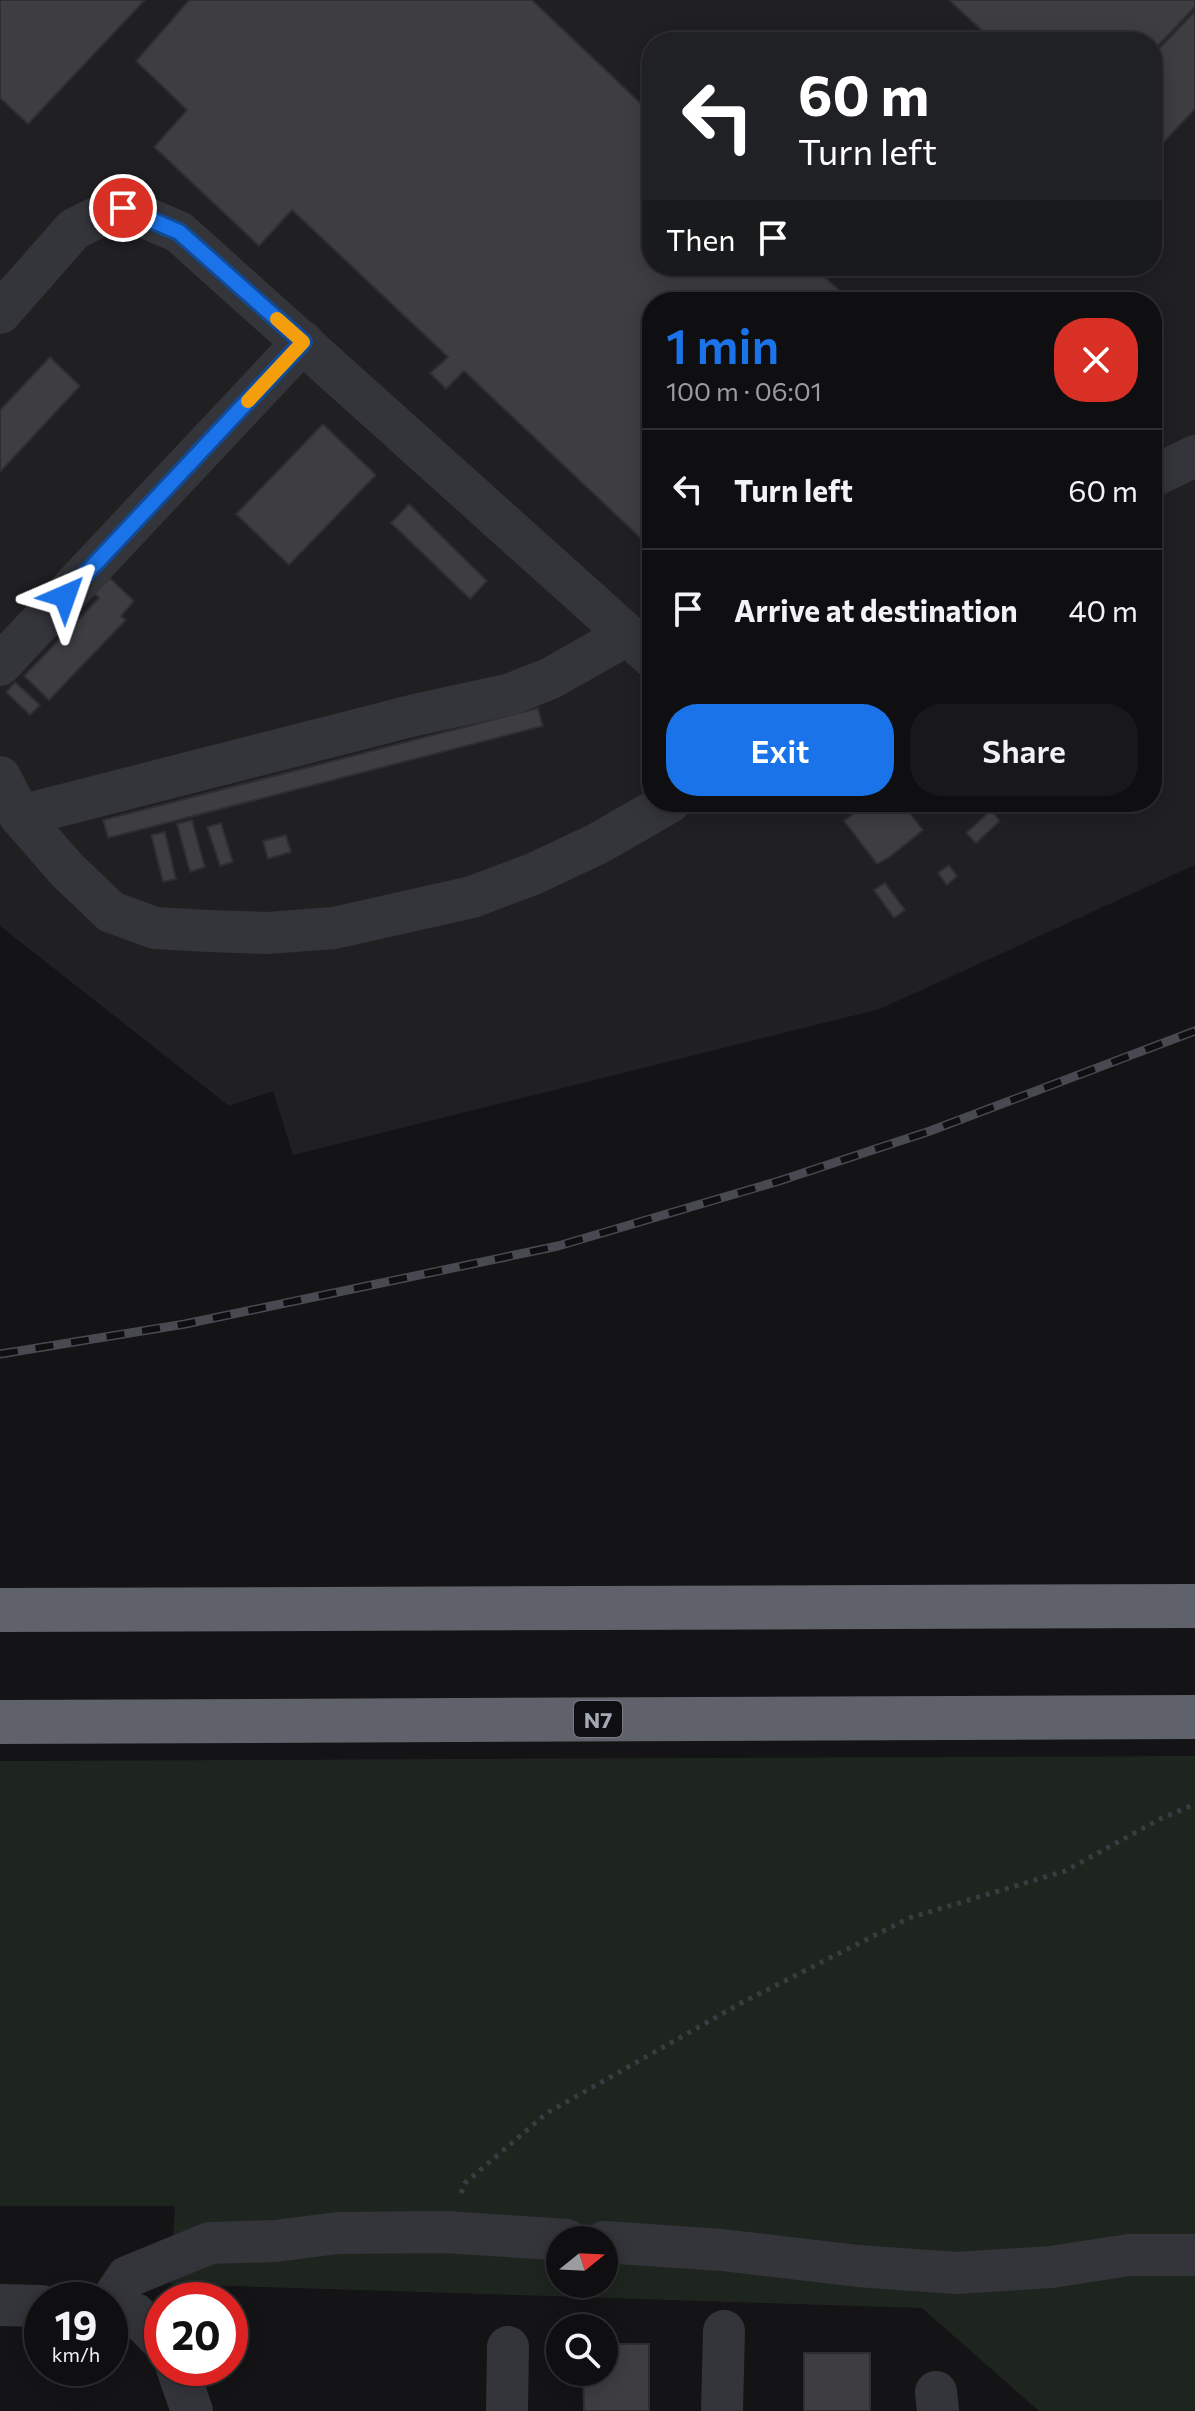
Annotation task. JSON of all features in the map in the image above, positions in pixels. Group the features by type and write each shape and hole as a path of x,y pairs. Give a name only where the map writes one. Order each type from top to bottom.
{"highway":[{"path":"0,1610 1195,1606"},
{"name":"N7","path":"0,1722 1195,1717"}],"street":[{"path":"0,313 74,229 102,215 123,208 179,232 640,646 511,694 415,715 20,816"},
{"path":"0,665 303,342"},
{"path":"1162,472 1195,456"},
{"path":"0,777 20,816 67,870 111,912 155,928 267,933 334,928 472,897 533,874 597,844 653,812"},
{"path":"124,2282 127,2277 210,2243 275,2241 338,2233 446,2232 546,2239"},
{"path":"618,2243 956,2273 1051,2267 1129,2255 1195,2255"},
{"path":"0,2305 24,2306"},
{"path":"128,2312 135,2314 144,2324"},
{"path":"722,2411 724,2331"},
{"path":"507,2411 508,2347"},
{"path":"182,2386 192,2411"}],"path":[{"path":"446,2232 465,2183 547,2113 741,2003 909,1918 1065,1871 1160,1819 1195,1804"}],"shaded area":[{"path":"0,0 1195,0 1195,865 880,1009 293,1155 273,1091 229,1106 0,926"},
{"path":"1195,1756 1195,2411 1039,2411 922,2308 609,2298 618,2298 618,2226 546,2226 546,2296 248,2286 248,2282 170,2282 175,2206 0,2206 0,1761"}],"building":[{"path":"0,0 145,0 28,124 0,98"},
{"path":"189,0 532,0 642,104 642,276 824,276 841,292 642,292 642,540 464,371 446,389 430,373 448,357 292,210 259,246 154,147 187,110 136,61"},
{"path":"949,0 1195,0 1195,7 1162,42 1162,32 983,32"},
{"path":"1195,11 1195,109 1162,144 1162,46"},
{"path":"50,357 80,386 0,472 0,410"},
{"path":"323,424 376,475 289,565 236,514"},
{"path":"409,504 487,581 470,599 391,523"},
{"path":"110,578 134,601 121,616 126,620 49,700 24,676 99,598 94,593"},
{"path":"15,682 40,705 30,715 6,692"},
{"path":"538,708 543,726 108,838 103,820"},
{"path":"855,812 909,812 923,830 877,864 844,821"},
{"path":"989,812 1000,821 976,843 966,833"},
{"path":"192,820 205,867 190,872 177,824"},
{"path":"221,823 233,862 220,866 207,827"},
{"path":"165,832 176,879 163,882 151,835"},
{"path":"286,835 291,852 268,859 263,841"},
{"path":"949,865 957,876 947,885 938,873"},
{"path":"885,883 905,910 894,918 874,890"},
{"path":"618,2344 649,2344 649,2411 584,2411 583,2386 618,2386"},
{"path":"804,2353 870,2353 870,2411 804,2411"}],"railway":[{"path":"0,1354 185,1324 558,1246 779,1181 930,1131 1195,1031"}],"slow traffic":[{"path":"248,401 303,342 277,319"}],"route":[{"path":"65,596 303,342 179,232 123,208"}]}
